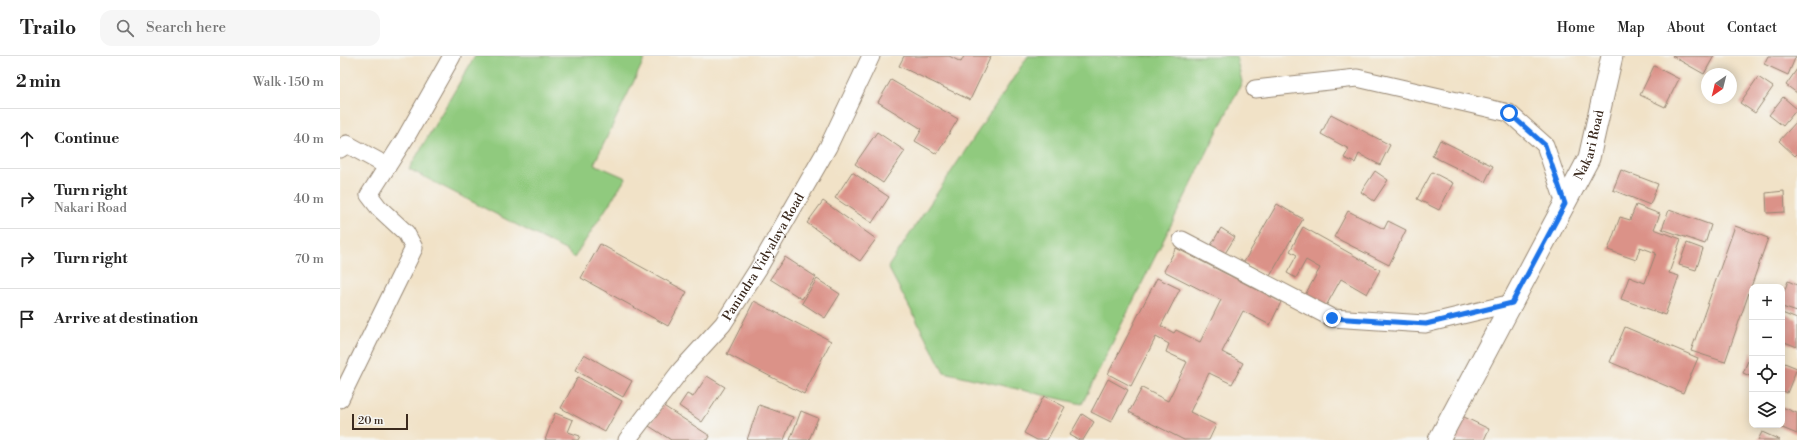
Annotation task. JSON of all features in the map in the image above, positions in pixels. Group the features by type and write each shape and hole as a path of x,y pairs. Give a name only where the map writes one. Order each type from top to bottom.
{"street":[{"path":"340,399 414,248 406,233 379,208 369,195 452,56"},
{"name":"Panindra Vidyalaya Road","path":"627,440 681,370 723,324 758,269 828,147 871,56"},
{"name":"Nakari Road","path":"1439,440 1589,158 1612,56"},
{"path":"1255,89 1357,78 1509,113 1545,145 1565,204"},
{"path":"340,149 347,144 387,166"},
{"path":"1182,240 1332,318 1426,324 1512,303"}],"green space":[{"path":"475,56 646,56 594,164 626,178 574,258 567,251 409,169"},
{"path":"1028,56 1236,56 1242,82 1082,404 944,372 888,267"}],"building":[{"path":"904,56 949,56 961,62 964,56 991,56 970,100 899,66"},
{"path":"1672,56 1714,56 1707,68 1701,68 1701,72"},
{"path":"1768,56 1796,56 1788,75 1764,64"},
{"path":"1654,66 1679,79 1665,107 1640,95"},
{"path":"1797,69 1797,93 1786,85"},
{"path":"1758,77 1773,87 1755,113 1740,103"},
{"path":"891,80 958,119 937,154 915,141 922,129 878,102"},
{"path":"1783,97 1797,109 1783,126 1769,115"},
{"path":"1331,114 1390,145 1380,165 1359,154 1355,163 1344,158 1349,149 1321,134"},
{"path":"1797,121 1797,154 1795,156 1779,141"},
{"path":"877,132 905,151 883,183 855,164"},
{"path":"1440,140 1493,166 1485,182 1432,156"},
{"path":"1621,170 1658,184 1650,205 1613,190"},
{"path":"1375,171 1388,180 1374,201 1361,192"},
{"path":"852,172 889,197 872,223 835,198"},
{"path":"1432,172 1453,183 1439,210 1417,199"},
{"path":"1784,191 1785,212 1767,213 1766,193"},
{"path":"823,201 876,239 860,261 807,223"},
{"path":"1277,204 1303,219 1270,276 1244,262"},
{"path":"1636,205 1660,214 1654,229 1681,239 1669,273 1679,276 1665,315 1621,299 1629,277 1645,283 1656,253 1640,247 1636,260 1608,250 1620,217 1630,220"},
{"path":"1669,210 1711,225 1705,244 1662,229"},
{"path":"1348,211 1384,229 1388,221 1406,230 1389,265 1334,237"},
{"path":"1735,226 1768,238 1752,284 1749,284 1749,293 1725,362 1691,351"},
{"path":"1303,227 1380,270 1367,294 1341,279 1326,306 1305,295 1320,268 1306,260 1296,278 1287,273 1297,255 1290,251"},
{"path":"1221,228 1235,237 1224,255 1210,247"},
{"path":"1687,243 1703,249 1696,270 1679,265"},
{"path":"600,244 687,292 668,326 581,278"},
{"path":"1176,248 1281,302 1270,325 1243,311 1222,352 1243,363 1232,384 1209,373 1190,412 1216,425 1209,440 1184,440 1129,412 1142,388 1168,401 1187,362 1166,352 1169,344 1156,337 1131,386 1108,374 1157,278 1180,289 1161,326 1174,333 1176,330 1200,342 1221,300 1164,271"},
{"path":"785,257 816,277 802,299 770,279"},
{"path":"817,279 840,294 825,318 802,303"},
{"path":"1788,281 1797,285 1797,312 1785,308 1785,289"},
{"path":"754,301 831,341 804,394 727,354"},
{"path":"1785,314 1797,319 1797,347 1785,342"},
{"path":"1625,327 1698,358 1683,393 1610,362"},
{"path":"584,354 632,381 623,397 575,370"},
{"path":"1749,358 1749,376 1743,373"},
{"path":"1785,363 1797,368 1787,393 1785,392"},
{"path":"707,376 725,387 702,422 679,406 687,394 693,397"},
{"path":"578,377 622,401 605,432 561,408"},
{"path":"1108,379 1128,390 1111,422 1091,412"},
{"path":"1044,396 1065,407 1047,440 1037,440 1024,433"},
{"path":"662,405 710,436 708,440 671,440 649,426"},
{"path":"759,405 793,417 784,440 747,440"},
{"path":"1785,408 1797,413 1797,434 1782,428 1785,428"},
{"path":"801,411 818,418 809,440 790,440"},
{"path":"555,413 573,420 568,432 580,436 578,440 545,440"},
{"path":"1082,414 1094,422 1083,440 1079,440 1070,435"},
{"path":"1462,416 1489,429 1484,440 1451,440"},
{"path":"1762,432 1780,440 1758,440"}],"route":[{"path":"1332,318 1426,324 1512,303 1565,204 1545,145 1509,113"}]}
